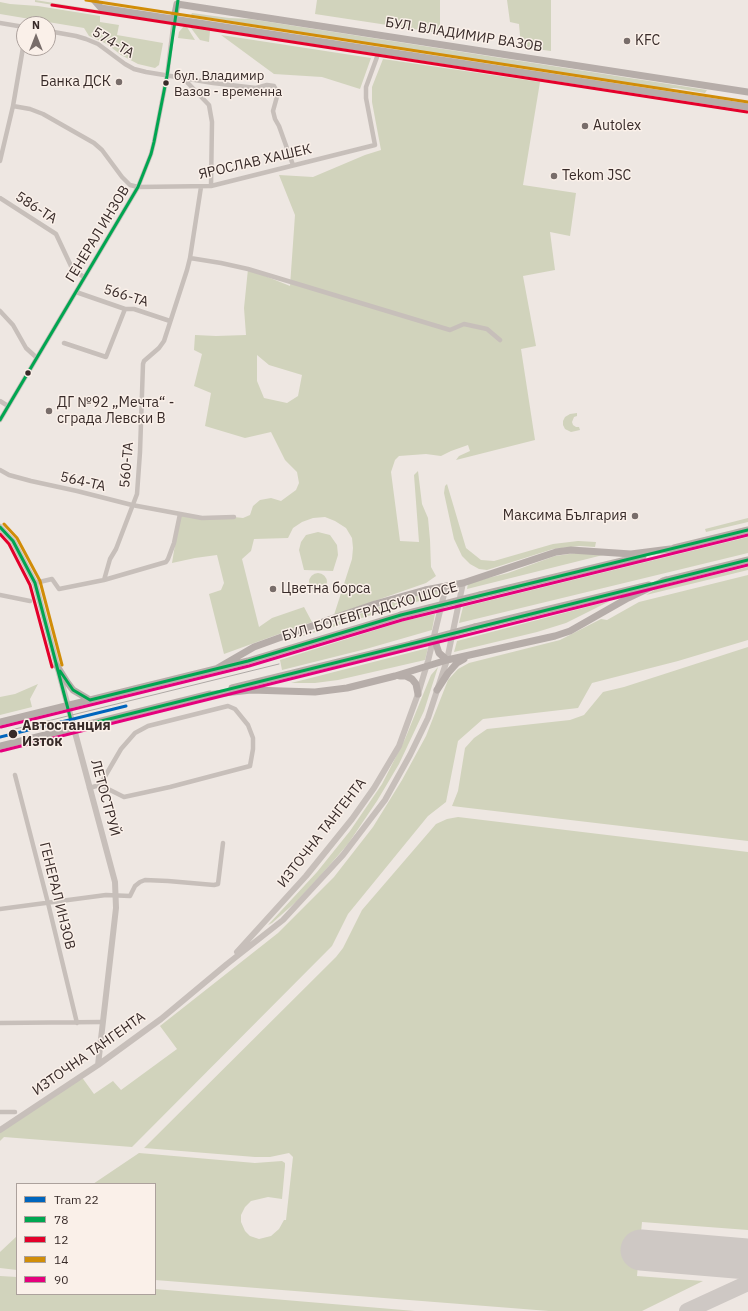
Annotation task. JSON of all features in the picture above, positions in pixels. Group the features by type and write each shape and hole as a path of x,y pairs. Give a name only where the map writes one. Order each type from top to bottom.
{"main road":[{"name":"БУЛ. ВЛАДИМИР ВАЗОВ","path":"94,0 101,8 748,107"},
{"name":"БУЛ. ВЛАДИМИР ВАЗОВ","path":"177,2 748,92"},
{"path":"174,18 177,2"},
{"name":"БУЛ. БОТЕВГРАДСКО ШОСЕ","path":"0,722 216,669 401,615 748,530"},
{"path":"216,669 254,647 375,604 425,590 463,583 556,552 570,550 631,554 678,548"},
{"path":"0,746 748,560"},
{"path":"206,695 251,690 303,692 327,691 346,688 395,676 446,660 555,636 570,631 628,598 666,580"},
{"path":"434,638 439,653 446,660"},
{"path":"437,690 448,673 457,663 470,655"},
{"path":"57,666 73,690 90,700"},
{"path":"395,676 406,676 412,679 416,684 418,694"}],"street":[{"name":"ГЕНЕРАЛ ИНЗОВ","path":"0,420 138,187 151,154 167,76 174,18"},
{"path":"0,23 16,26"},
{"name":"574-ТА","path":"56,32 76,36 98,44 134,69 184,79 256,88 267,85 274,86 278,92 273,111 275,119 280,126 293,165"},
{"path":"0,161 14,106 22,56"},
{"name":"ЯРОСЛАВ ХАШЕК","path":"138,187 211,186 375,145 366,98 366,87 377,57"},
{"path":"184,79 209,105 212,122 211,186"},
{"path":"14,106 30,109 43,114 94,143 102,150 122,177 130,185 138,187"},
{"name":"560-ТА","path":"104,580 110,559 116,549 136,494 140,452 143,364 144,361 159,348 164,341 190,258 201,187"},
{"name":"586-ТА","path":"0,198 56,234 71,266 76,272 84,277"},
{"path":"190,258 221,263 248,270 450,330 464,324 487,328 500,340"},
{"name":"566-ТА","path":"76,292 125,309 134,309 170,321"},
{"path":"64,343 106,357 125,309"},
{"path":"0,311 13,325 26,348 37,358"},
{"path":"0,401 8,406"},
{"name":"564-ТА","path":"0,470 9,475 31,481 132,505 202,518 234,517"},
{"path":"35,583 52,579 59,589 104,580 166,562 171,554 180,514"},
{"name":"ЛЕТОСТРУЙ","path":"0,527 13,541 35,583 112,872 116,895 116,908 98,1065"},
{"name":"ИЗТОЧНА ТАНГЕНТА","path":"0,1130 98,1065 160,1019 283,920 343,855 385,800 410,755 428,718 446,660 463,583"},
{"name":"ИЗТОЧНА ТАНГЕНТА","path":"227,964 306,876 352,819 374,788 399,746 418,694 434,638 446,586"},
{"path":"0,595 30,601"},
{"path":"89,788 100,785 124,797 170,787 250,766 253,738 248,725 235,709 228,706 148,726 134,734 121,749 100,785"},
{"name":"ГЕНЕРАЛ ИНЗОВ","path":"15,775 77,1023"},
{"path":"0,909 106,895 130,896 135,886 146,880 168,880 214,885 218,884 223,843"},
{"path":"0,1023 102,1022"},
{"path":"0,1112 15,1112"}],"green space":[{"path":"35,0 116,13 115,15 35,2"},
{"path":"317,0 440,0 440,33 315,14"},
{"path":"507,0 551,0 551,51 521,47 519,24 510,22"},
{"path":"0,2 38,6 100,16 100,22 119,25 117,35 163,43 159,65 155,68 138,64 121,55 107,44 89,36 84,28 56,23 56,16 16,17 0,14"},
{"path":"192,13 250,19 707,90 705,93 676,88 657,88 191,15"},
{"path":"184,26 187,27 195,40 178,38 179,32"},
{"path":"191,28 210,31 209,42 200,40"},
{"path":"221,35 371,58 360,89 322,77 274,74"},
{"path":"383,59 540,82 523,185 576,193 570,236 550,232 555,270 523,276 536,346 521,349 535,440 456,460 459,456 470,451 468,445 441,456 426,454 399,456 395,460 391,472 400,541 419,542 414,475 418,471 422,504 428,518 431,567 436,576 426,583 334,615 352,559 352,538 346,528 325,517 313,518 302,522 293,528 288,538 254,539 251,551 242,559 259,627 272,618 304,607 312,622 224,654 209,594 221,590 224,583 217,555 172,563 180,514 202,518 243,518 250,515 253,506 260,500 271,498 281,501 296,490 299,483 297,472 285,460 271,432 245,438 205,426 211,393 194,386 202,354 194,350 195,335 246,335 244,308 248,269 290,286 295,215 279,175 313,177 365,155 381,150 372,102 372,87","holes":["257,355 269,365 302,375 298,396 287,403 264,398 257,381"]},
{"path":"577,413 577,416 574,417 572,422 573,425 579,427 580,430 571,432 565,429 563,421 565,417 570,414"},
{"path":"447,484 466,548 481,560 494,561 553,544 578,541 596,542 595,547 580,546 553,549 487,570 479,569 470,564 462,556 454,539 444,493 445,486"},
{"path":"748,518 748,522 706,532 705,529"},
{"path":"318,532 330,535 337,545 338,555 333,571 304,570 299,550 301,542 306,535"},
{"path":"748,537 748,553 459,623 463,607"},
{"path":"576,553 603,555 467,589 468,583 508,573 555,556"},
{"path":"748,567 748,570 646,595 656,589"},
{"path":"318,573 324,576 327,582 324,588 318,591 312,588 309,582 312,576"},
{"path":"748,575 748,640 678,661 592,683 578,708 483,719 458,741 446,802 428,816 348,914 332,946 132,1147 4,1137 0,1141 0,1130 81,1076 94,1094 113,1081 121,1090 177,1049 160,1026 278,933 334,877 373,827 402,780 426,736 448,680 458,669 469,663 560,640 601,619 607,620 639,602"},
{"path":"437,590 439,591 438,596 293,639 370,610 419,594"},
{"path":"610,601 566,623 537,632 454,652 457,641"},
{"path":"435,614 432,630 366,649 282,670 280,660 404,621"},
{"path":"748,647 748,841 452,806 458,791 465,748 474,738 487,729 570,720 584,715 603,692 624,687"},
{"path":"428,648 425,660 338,680 315,683 291,683"},
{"path":"438,667 424,711 399,764 377,801 348,844 321,875 297,901 268,925 317,872 350,831 382,784 405,739 431,675"},
{"path":"38,684 30,699 32,707 0,715 0,697 15,694"},
{"path":"458,817 748,852 748,1230 642,1222 637,1276 703,1281 642,1311 549,1311 156,1280 156,1183 94,1183 139,1153 255,1163 282,1161 285,1163 285,1166 282,1199 268,1197 251,1201 245,1207 241,1215 241,1222 245,1231 250,1236 259,1239 271,1236 279,1229 284,1220 286,1220 293,1157 289,1153 270,1157 255,1157 144,1148 336,957 343,948 362,910 436,824 447,819"},
{"path":"16,1237 16,1270 0,1268 0,1252"},
{"path":"0,1276 16,1277 16,1295 156,1295 156,1289 415,1311 0,1311"}],"taxiway":[{"path":"687,1311 748,1283"}],"runway":[{"path":"641,1250 748,1259"}],"tram line":[{"path":"11,730 279,664"},
{"name":"22","path":"0,737 126,706"}],"transit line":[{"name":"14","path":"86,0 748,102"},
{"name":"78","path":"0,420 138,187 154,142 167,76 178,0"},
{"name":"12","path":"52,5 747,112"},
{"name":"14","path":"4,524 17,538 40,581 62,665"},
{"name":"78","path":"0,527 13,541 35,583 73,728 748,560"},
{"name":"78","path":"60,671 73,690 90,700 248,661 401,615 748,530"},
{"name":"12","path":"0,534 9,544 30,585 52,667"},
{"name":"90","path":"1,727 249,666 402,620 748,535"},
{"name":"90","path":"1,751 748,565"}],"place":[{"name":"KFC","path":"627,41"},
{"name":"Банка ДСК","path":"119,82"},
{"name":"бул. Владимир Вазов - временна","path":"166,83"},
{"name":"Autolex","path":"585,126"},
{"name":"Tekom JSC","path":"554,176"},
{"name":"ДГ №92 „Мечта“ - сграда Левски В","path":"49,411"},
{"name":"Максима България","path":"635,516"},
{"name":"Цветна борса","path":"273,589"},
{"name":"Автостанция Изток","path":"13,734"}]}
